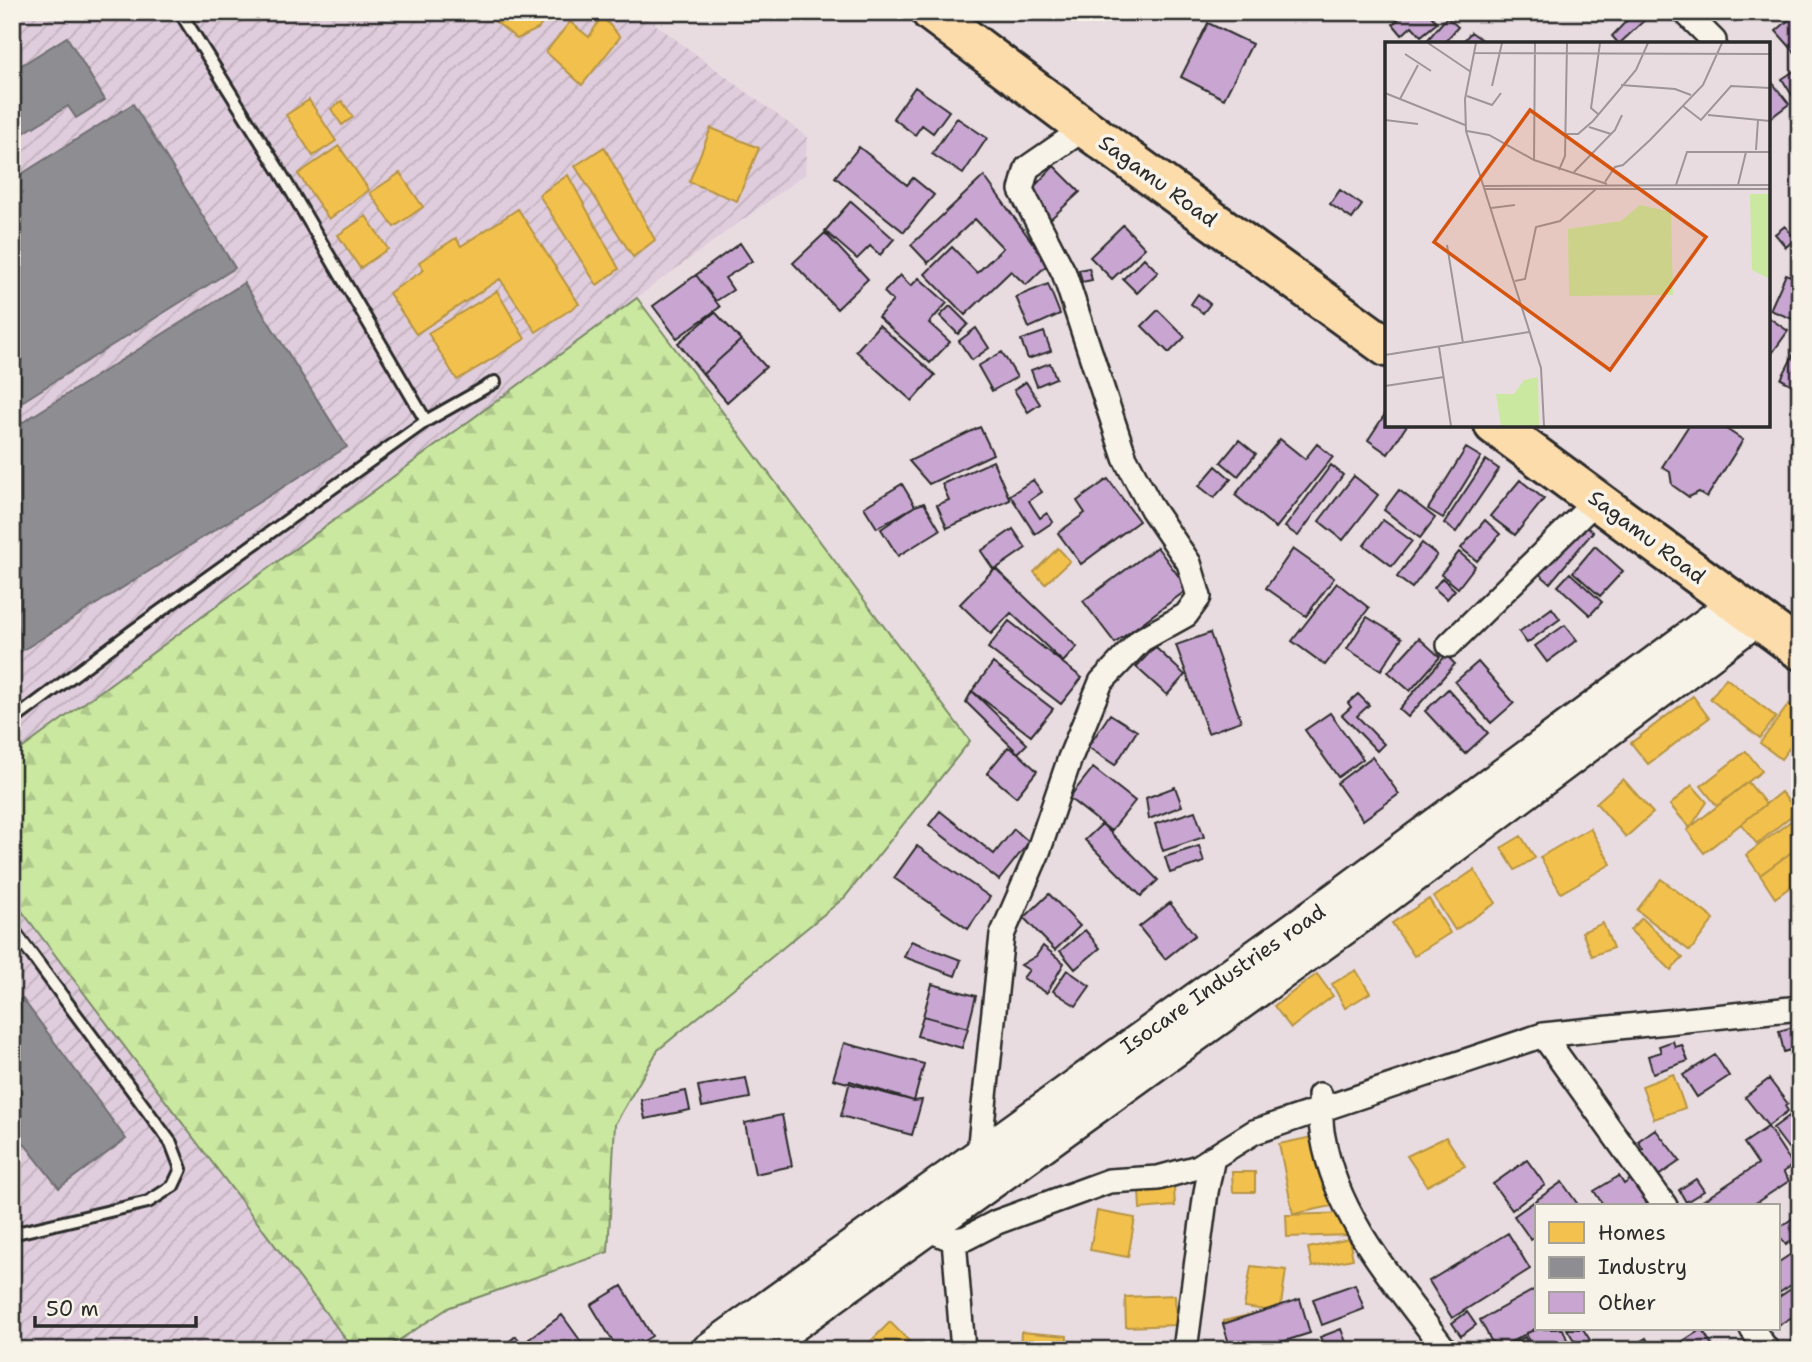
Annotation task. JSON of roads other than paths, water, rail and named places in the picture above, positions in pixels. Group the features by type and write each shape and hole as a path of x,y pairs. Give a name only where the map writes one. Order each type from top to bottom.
{"highway":[{"name":"Sagamu Road","path":"931,12 1085,128 1385,346"},
{"name":"Sagamu Road","path":"1497,427 1800,650"}],"street":[{"path":"1685,12 1714,41"},
{"path":"979,1153 1002,935 1038,852 1070,758 1101,682 1141,640 1186,615 1199,597 1189,563 1152,509 1125,458 1064,273 1021,190 1027,167 1085,128"},
{"path":"1449,645 1597,500"},
{"name":"Isocare Industries road","path":"759,1350 940,1235 1018,1161 1344,911 1746,610"},
{"name":"Isocare Industries road","path":"708,1350 979,1153 1344,911"},
{"path":"963,1350 940,1235 966,1238 997,1222 1109,1181 1158,1178 1198,1167 1254,1132 1320,1102 1544,1035 1800,1008"},
{"path":"1544,1035 1664,1204"},
{"path":"1320,1102 1325,1147 1335,1182 1353,1221 1445,1350"},
{"path":"1185,1350 1213,1157"},
{"path":"1753,1330 1767,1350"}],"lane":[{"path":"180,12 280,172 426,421"},
{"path":"12,721 134,630 426,421 495,382"},
{"path":"12,928 171,1143 181,1170 173,1186 148,1202 12,1234"}]}
